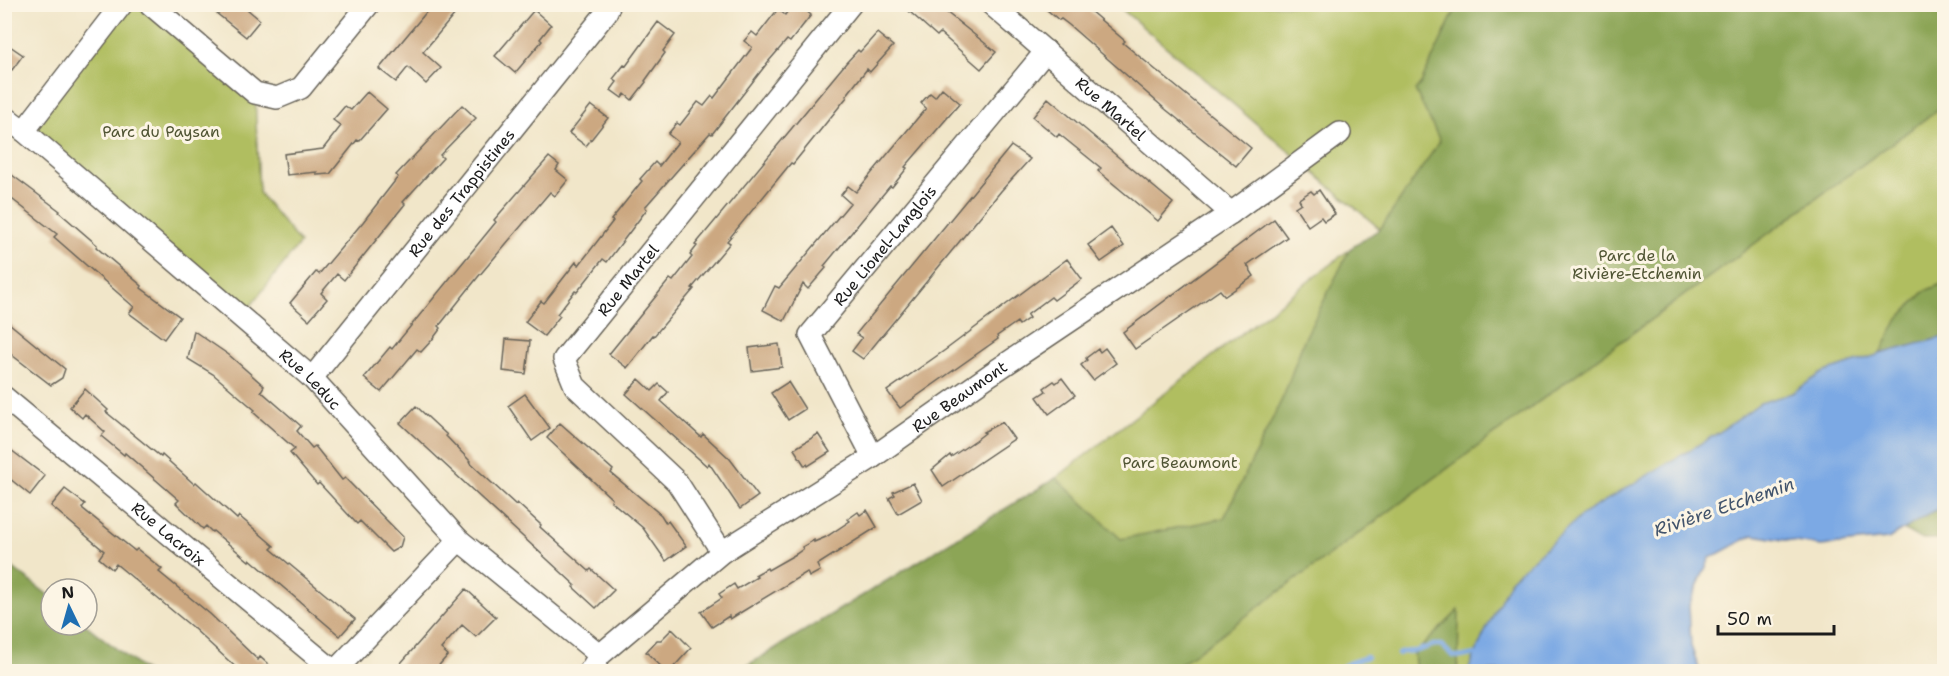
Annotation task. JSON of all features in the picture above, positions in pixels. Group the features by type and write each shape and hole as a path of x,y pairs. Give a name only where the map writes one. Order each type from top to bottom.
{"street":[{"path":"24,131 122,4"},
{"path":"150,4 255,93 277,98 301,88 369,4"},
{"name":"Rue des Trappistines","path":"312,378 599,22 610,4"},
{"name":"Rue Martel","path":"723,552 677,482 575,386 564,359 851,4"},
{"name":"Rue Martel","path":"992,4 1231,213"},
{"name":"Rue Lionel-Langlois","path":"873,457 810,335 1046,51"},
{"name":"Rue Leduc","path":"4,116 312,378 459,540 595,664"},
{"name":"Rue Beaumont","path":"595,664 723,552 873,457 991,374 1231,213 1340,134"},
{"name":"Rue Lacroix","path":"4,397 334,671"},
{"path":"334,671 459,540"}],"green space":[{"path":"1458,4 1944,5 1944,105 1171,671 738,671 1056,478 1121,539 1224,518 1284,395 1303,342 1350,249 1381,228 1440,141 1415,90 1421,83"},
{"name":"Parc du Paysan","path":"122,5 150,5 255,93 259,193 300,243 242,317 24,131"},
{"name":"Parc de la Rivière-Etchemin","path":"1117,5 1944,5 1944,431 1631,539 1600,671 738,672 1056,478 1350,249 1380,229"},
{"path":"1944,283 1944,337 1880,354 1898,319 1925,291"},
{"path":"1944,505 1944,539 1920,539 1903,529"},
{"path":"4,561 39,588 39,637 99,637 99,635 145,671 5,671"},
{"path":"1459,610 1458,671 1416,671 1414,654"}],"water":[{"name":"Rivière Etchemin","path":"1944,337 1944,505 1888,539 1821,546 1753,535 1710,558 1689,605 1691,646 1700,671 1468,671 1511,579 1583,514 1718,433 1760,403 1792,393 1822,373 1880,354"}],"building":[{"path":"205,4 241,4 260,20 246,37"},
{"path":"433,4 445,4 455,14 423,52 441,68 426,84 408,67 396,82 379,69"},
{"path":"793,4 798,4 811,15 790,42 787,40 768,62 712,134 710,133 645,207 647,209 607,262 603,259 577,292 575,291 557,314 560,316 544,336 525,322 541,301 544,303 576,262 579,265 642,181 640,179 655,162 659,166 678,142 668,134 677,123 680,125 698,102 704,106 712,96 714,98 751,49 752,47 744,41 752,32 757,36 778,9 785,15"},
{"path":"901,4 936,4 996,52 981,69 940,33 937,36"},
{"path":"1040,4 1082,4 1125,41 1123,43 1251,148 1236,166 1164,108 1069,25 1059,20"},
{"path":"534,10 551,25 540,39 542,41 515,73 495,56"},
{"path":"658,22 675,35 632,100 625,94 622,98 611,90 617,82 613,79 624,65 626,66"},
{"path":"877,33 893,46 870,72 867,69 793,164 791,163 727,241 730,243 692,288 694,289 627,368 609,354 670,279 673,281 692,257 690,255 697,246 695,245 846,63 858,50 860,52"},
{"path":"4,42 23,55 12,70 4,64"},
{"path":"942,88 960,103 824,266 826,268 808,289 803,284 784,321 763,310 775,286 779,288 850,203 841,195 848,186 856,192 926,108 921,103 930,93 935,97"},
{"path":"367,92 387,109 359,141 357,140 330,174 317,175 317,172 287,175 284,154 323,149 341,126 333,120 345,106 351,110"},
{"path":"1048,98 1173,203 1158,221 1098,171 1101,168 1059,134 1057,137 1033,117"},
{"path":"462,105 476,118 440,155 443,158 403,202 405,204 344,280 337,274 321,293 327,299 309,320 290,303 316,272 319,274 363,222 398,177 396,175"},
{"path":"591,105 608,118 586,146 569,133"},
{"path":"1011,146 1030,159 863,359 852,351 862,338 856,334"},
{"path":"549,157 559,165 556,170 568,180 555,196 550,192 478,277 439,326 441,328 432,340 421,352 417,349 381,392 364,378 390,347 392,349 496,222 494,220"},
{"path":"4,169 60,211 97,245 96,247 142,286 141,288 180,317 164,339 129,313 134,307 54,237 57,234 4,193"},
{"path":"1319,190 1335,214 1324,221 1321,217 1308,226 1295,207 1301,203 1299,199 1311,191 1314,194"},
{"path":"1274,219 1287,237 1247,265 1254,276 1225,296 1220,290 1135,349 1123,332"},
{"path":"1111,228 1124,246 1101,262 1088,245"},
{"path":"1067,259 1082,279 1054,300 1051,297 1027,315 1029,318 1019,325 1017,322 997,336 998,339 900,408 887,391"},
{"path":"4,319 65,369 62,378 51,385 4,349"},
{"path":"194,331 229,355 264,386 261,391 301,426 297,431 312,448 315,446 342,480 345,478 403,537 400,547 391,552 360,521 357,524 319,483 317,485 290,453 295,449 213,374 188,359"},
{"path":"506,339 530,341 526,374 503,371"},
{"path":"779,344 782,367 752,371 749,348"},
{"path":"1105,348 1116,363 1093,380 1081,365 1098,349 1100,352"},
{"path":"1062,378 1075,395 1049,414 1037,397 1046,391 1044,388"},
{"path":"639,379 652,391 659,384 668,392 661,401 701,437 703,434 730,459 758,496 740,509 709,463 707,466 626,394"},
{"path":"788,382 805,409 788,420 771,393"},
{"path":"85,389 108,410 106,412 161,457 162,455 194,484 196,482 237,519 239,516 274,546 271,549 355,619 340,636 250,559 249,561 206,526 203,529 176,503 179,500 125,453 124,455 101,436 105,432 85,414 82,418 70,407"},
{"path":"525,394 550,428 532,441 508,406"},
{"path":"416,406 447,435 469,462 516,505 517,503 589,571 591,569 614,590 596,608 573,587 575,585 400,423"},
{"path":"1002,422 1014,439 943,487 932,470 950,455 951,457 985,433 983,432"},
{"path":"560,423 613,470 611,473 661,515 666,523 668,521 686,546 666,561 643,528 611,501 612,499 547,438"},
{"path":"818,434 830,452 805,466 794,449"},
{"path":"11,450 45,476 30,495 4,474 4,458"},
{"path":"913,483 922,500 898,514 889,498 895,495 893,492"},
{"path":"65,489 85,504 82,508 135,551 137,549 162,569 159,572 210,614 258,660 260,657 277,672 241,672 192,627 116,564 112,569 99,558 104,551 51,506"},
{"path":"867,510 877,527 817,565 820,571 809,577 807,572 730,619 729,616 712,627 701,612 722,598 719,594 734,584 737,589 757,577 755,575 796,554 803,549 802,547 814,540 814,542 826,537 850,521 848,519 858,512 860,515"},
{"path":"466,589 496,617 476,637 462,625 441,649 448,655 433,672 393,672"},
{"path":"672,629 691,648 667,672 646,652"}],"waterway":[{"path":"1398,654 1434,645 1441,645 1453,656 1475,654"},
{"path":"1333,672 1367,657"}],"park label":[{"name":"Parc Beaumont","path":"1180,462"}]}
